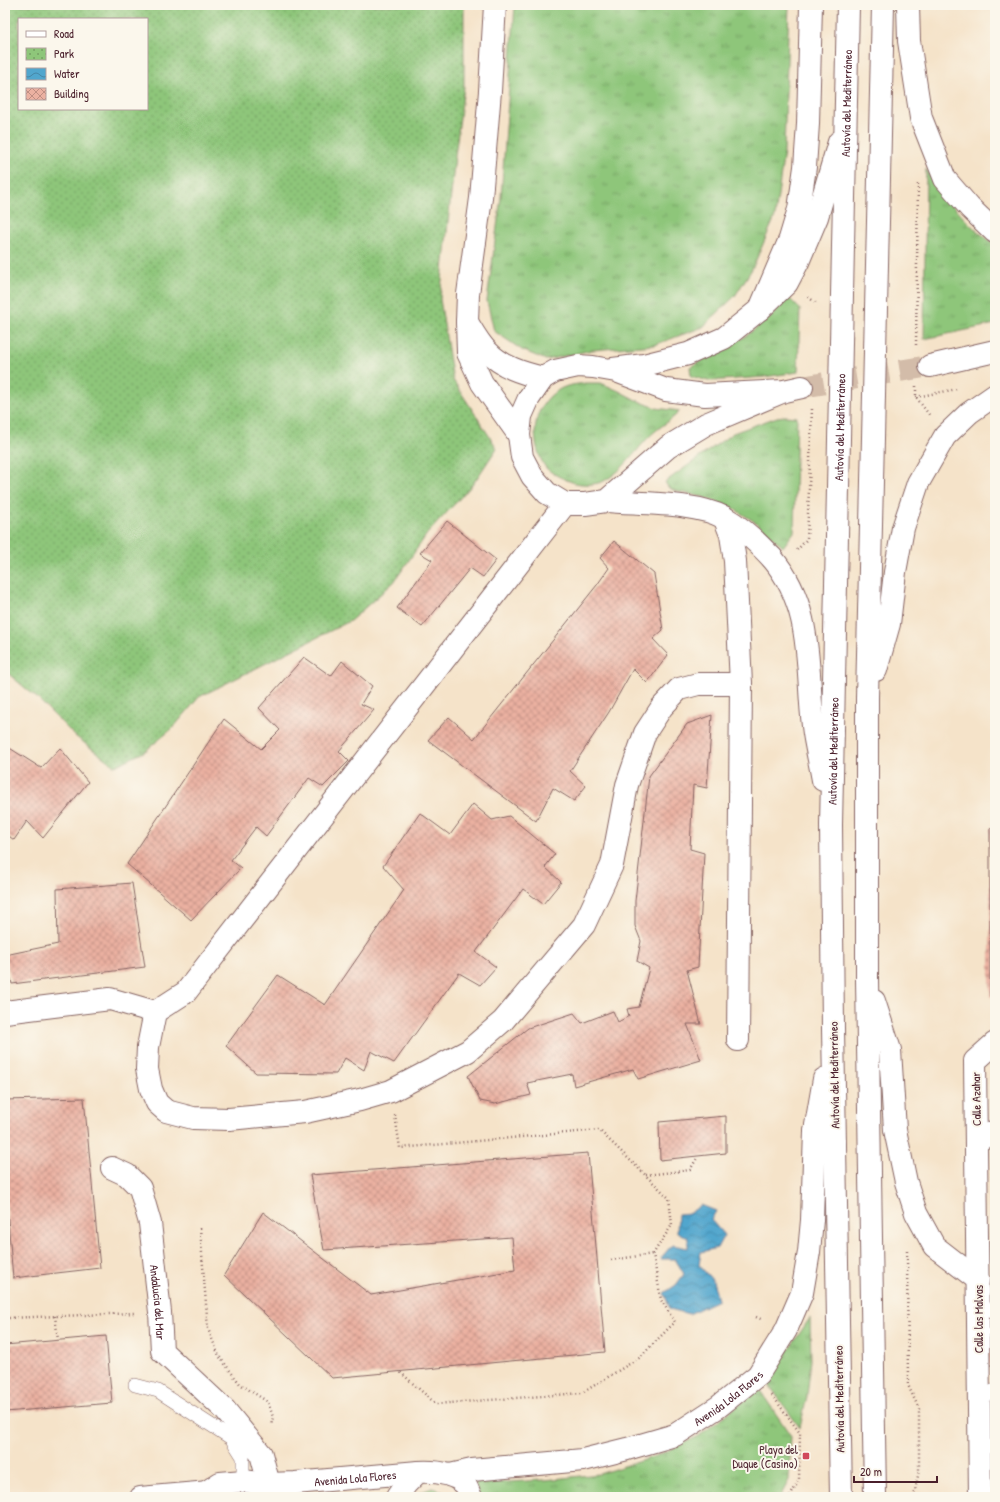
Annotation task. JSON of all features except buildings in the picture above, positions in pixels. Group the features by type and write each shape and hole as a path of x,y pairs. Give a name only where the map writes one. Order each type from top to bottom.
{"main road":[{"path":"495,5 490,91 481,198 470,274 467,322 468,353 482,383 519,436"},
{"path":"760,309 790,239 799,209 805,167 807,138 811,5"},
{"name":"Autovía del Mediterráneo","path":"841,1497 833,1028 832,825 848,5"},
{"path":"875,1497 867,979 867,698 883,5"},
{"path":"908,5 909,41 921,118 945,179 970,208 995,232"},
{"path":"606,370 644,365 688,354 724,338 760,309 787,283 798,262 815,222 847,116"},
{"path":"467,322 486,351 502,364 521,373 543,378"},
{"path":"923,373 995,351"},
{"path":"799,394 705,394 666,390 616,371 578,366 555,371 543,378 529,398 522,416 519,436 522,457 532,476 547,493 565,504 585,504 606,501 675,505 700,509 724,517 747,532 776,563 793,590 804,623 810,667 813,727 832,825"},
{"path":"606,501 668,447 706,424 799,394"},
{"path":"867,698 889,624 894,572 903,528 918,483 945,436 969,413 995,395"},
{"path":"565,504 186,992 155,1012 148,1047 147,1070 151,1089 157,1103 166,1111 193,1118 229,1119 305,1112 391,1091 468,1051 503,1021 584,925 612,865 627,785 645,733 662,707 679,689 685,687 698,684 741,684"},
{"path":"724,517 731,535 735,561 741,684 738,1040"},
{"path":"736,591 744,569 757,559 776,563"},
{"path":"867,979 890,1050 895,1130 906,1182 916,1212 934,1246 978,1280"},
{"path":"5,1012 110,999 155,1012"},
{"name":"Avenida Lola Flores","path":"204,1494 220,1483 243,1481 269,1484 295,1483 434,1471 450,1475 472,1470 583,1460 627,1449 675,1434 718,1407 758,1375 786,1330 802,1293 811,1236 815,1131 833,1028"},
{"name":"Calle Azahar","path":"995,1043 975,1061 976,1142 995,1131"},
{"name":"Calle las Malvas","path":"976,1142 978,1280 986,1309 987,1395 980,1497"},
{"name":"Andalucia del Mar","path":"112,1168 127,1175 140,1188 150,1223 160,1312 162,1351 225,1410 261,1454 269,1484"},
{"path":"397,1497 406,1484 418,1472"},
{"path":"450,1475 465,1484 471,1497"}],"street":[{"path":"140,1497 204,1494"}],"lane":[{"path":"135,1386 158,1391 231,1438 243,1457 243,1481"}],"path":[{"path":"916,349 918,158 934,151"},
{"path":"787,283 815,302 815,310"},
{"path":"923,373 916,397 945,436"},
{"path":"776,563 808,539 799,394"},
{"path":"391,1091 400,1148 599,1130 669,1198 672,1225 653,1254 661,1300 675,1322 639,1358 582,1393 436,1404 399,1371"},
{"path":"645,1175 690,1170 697,1158"},
{"path":"914,1497 918,1470 919,1409 908,1386 907,1241 916,1212"},
{"path":"200,1228 208,1329 219,1356 240,1384 268,1402 273,1417 261,1454"},
{"path":"611,1260 653,1254"},
{"path":"5,1317 160,1312"},
{"path":"54,1316 58,1340"},
{"path":"758,1375 800,1433 800,1480 790,1497"}],"green space":[{"path":"5,5 464,5 464,87 440,299 453,380 497,448 473,484 427,534 394,582 350,621 199,697 173,728 144,752 115,766 75,736 36,697 5,671"},
{"path":"515,5 789,5 784,151 775,217 752,269 735,296 703,327 654,345 592,350 546,360 522,350 494,331 487,301 501,197"},
{"path":"926,169 965,220 984,237 995,244 995,324 924,339"},
{"path":"788,297 800,309 798,372 764,377 708,381 691,376 690,367 746,336 771,317"},
{"path":"585,383 601,383 656,408 680,411 652,434 618,471 604,481 590,484 579,484 558,476 546,468 539,455 535,433 539,412 544,403 552,395 564,387"},
{"path":"777,417 797,417 794,532 783,547 755,522 731,507 703,497 675,491 668,487 665,482 733,433"},
{"path":"810,1318 811,1360 807,1396 800,1428 767,1382"},
{"path":"759,1389 791,1436 789,1480 780,1497 478,1497 475,1482 490,1483 545,1480 599,1474 656,1456 699,1436"},
{"path":"432,1488 446,1492 450,1497 416,1497 419,1493"}],"water":[{"path":"701,1205 716,1211 711,1220 724,1235 717,1248 701,1252 699,1265 713,1281 718,1300 689,1314 670,1309 664,1293 676,1285 684,1274 675,1259 660,1259 672,1245 688,1248 688,1238 677,1232 678,1214 690,1213"}],"tunnel":[{"path":"802,387 930,366"}],"place":[{"name":"Playa del Duque (Casino)","path":"806,1456"}]}
